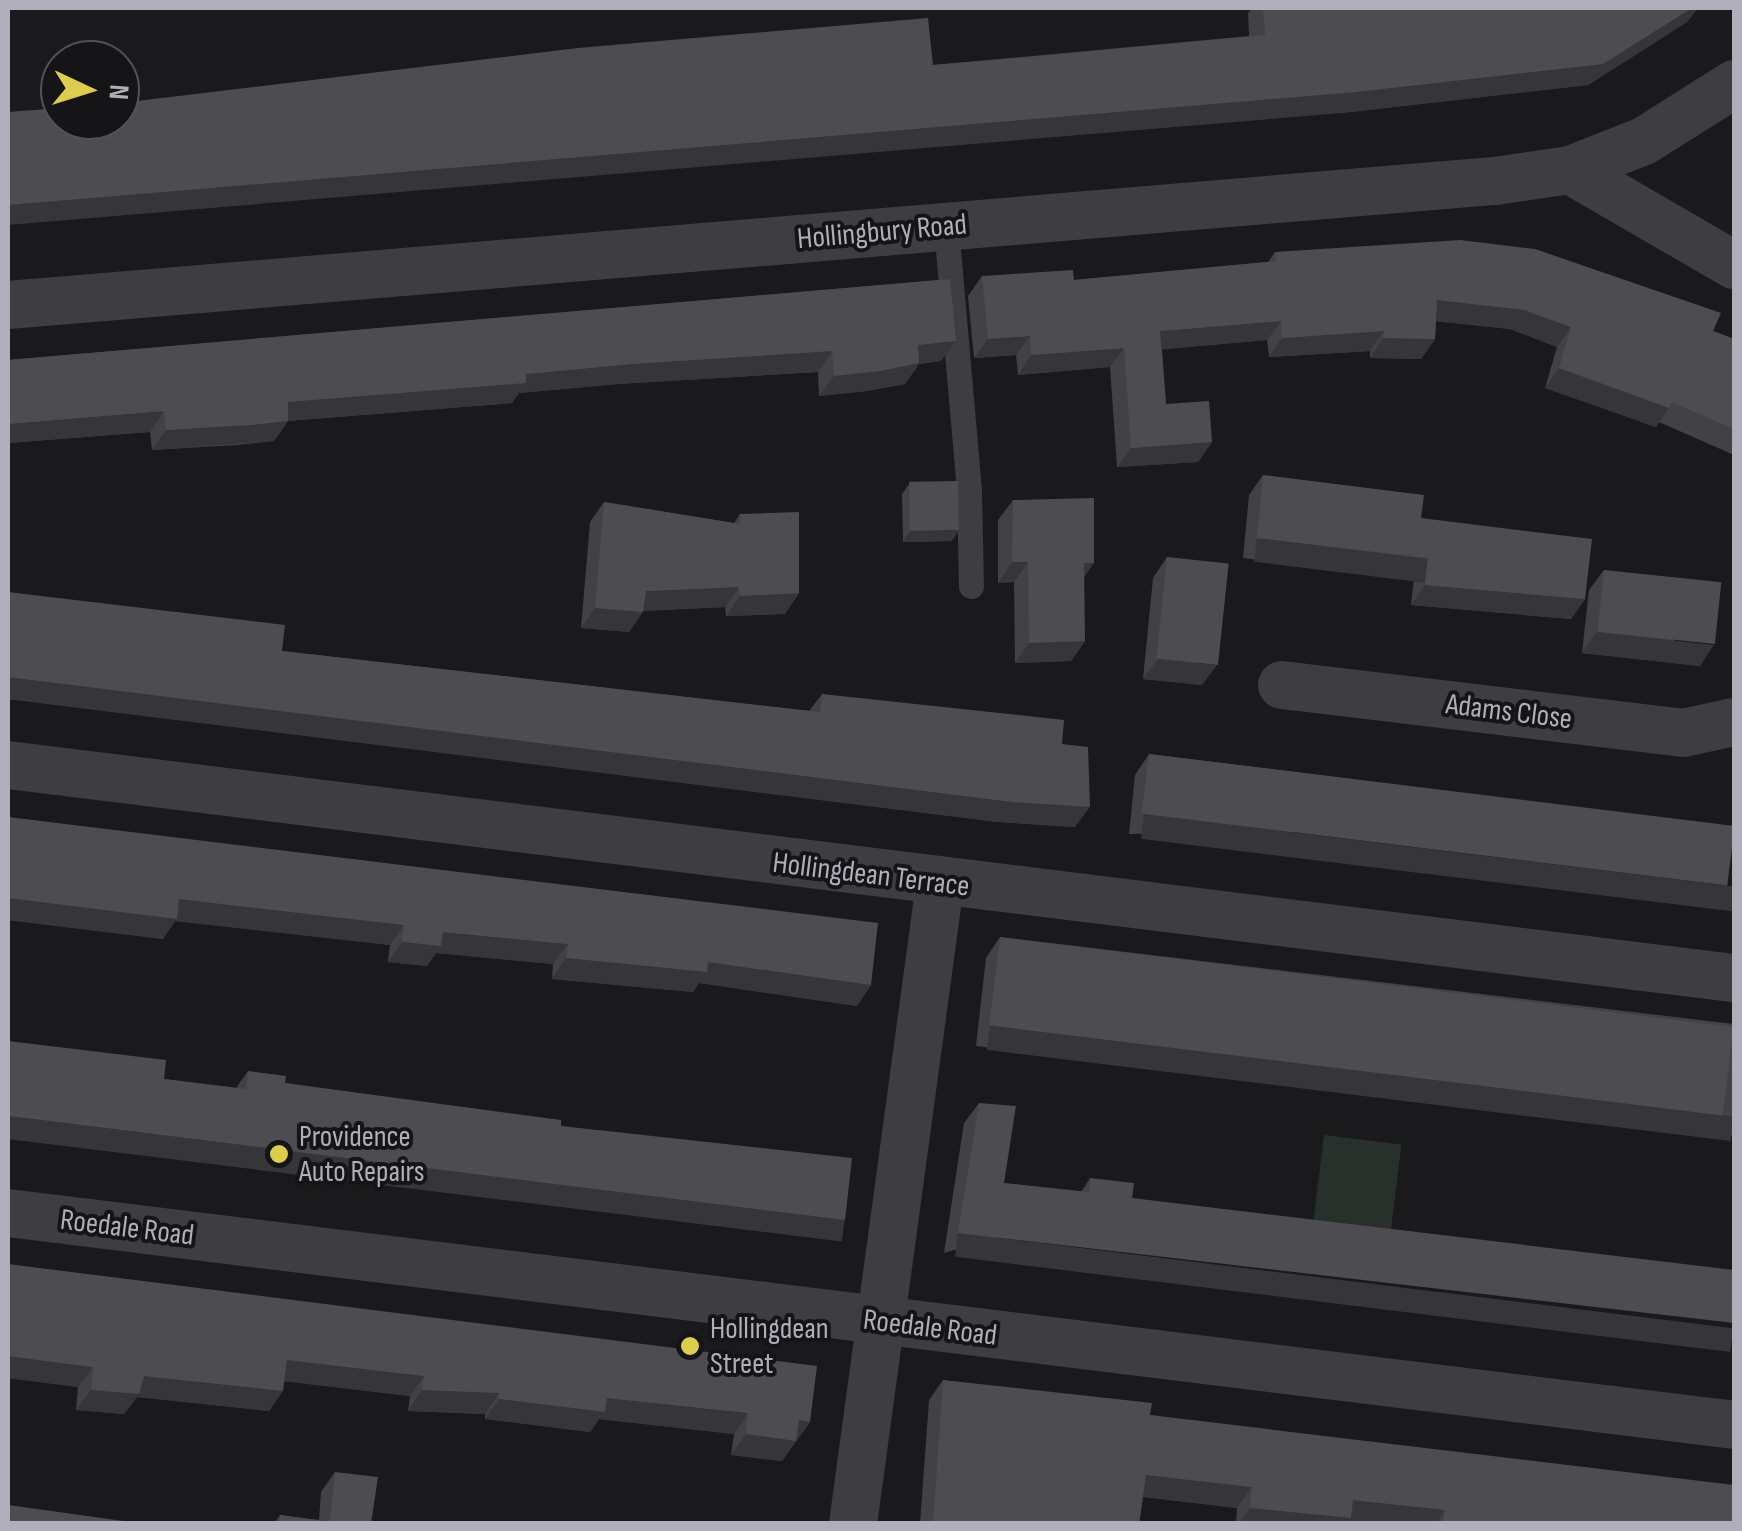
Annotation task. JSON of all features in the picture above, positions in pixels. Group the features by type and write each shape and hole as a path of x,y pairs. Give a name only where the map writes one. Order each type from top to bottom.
{"street":[{"name":"Hollingbury Road","path":"8,305 946,227 1570,170 1644,141 1734,84"},
{"path":"1570,170 1734,265"},
{"name":"Adams Close","path":"1282,685 1684,733 1734,722"},
{"name":"Hollingdean Terrace","path":"8,765 940,884 1734,978"},
{"path":"853,1524 940,884"},
{"name":"Roedale Road","path":"8,1213 1734,1425"}],"lane":[{"path":"946,227 969,491 971,586"}],"shaded area":[{"path":"1324,1135 1401,1145 1388,1252 1311,1242"}],"building":[{"path":"1263,8 1692,8 1603,64 1356,92 8,205 8,112 40,110 40,140 140,140 140,101 578,48 928,18 933,65 1265,35"},
{"path":"1460,240 1535,249 1721,313 1713,331 1734,339 1734,429 1672,402 1669,408 1559,368 1571,327 1524,310 1437,300 1435,339 1383,338 1384,331 1282,338 1281,321 1160,331 1166,404 1209,401 1212,442 1131,448 1124,348 1031,355 1030,336 988,339 982,276 1073,270 1074,280 1276,261 1275,252"},
{"path":"950,279 956,341 918,345 919,363 881,371 834,376 832,351 632,364 526,374 526,383 288,402 288,421 251,425 166,430 164,411 8,424 8,360"},
{"path":"1263,475 1424,495 1421,518 1592,539 1585,599 1425,585 1428,558 1257,538"},
{"path":"958,481 959,530 910,531 909,482"},
{"path":"1094,498 1094,563 1084,563 1085,641 1029,643 1028,562 1012,562 1013,500"},
{"path":"604,502 740,524 740,514 799,512 799,593 740,596 739,587 646,591 643,612 595,608"},
{"path":"1167,557 1229,563 1218,665 1156,658"},
{"path":"1604,570 1721,582 1715,644 1598,632"},
{"path":"8,592 285,625 282,651 820,712 822,694 1064,720 1062,744 1088,747 1090,807 1012,802 8,677"},
{"path":"1149,754 1734,826 1727,885 1142,814"},
{"path":"8,817 878,923 871,985 708,962 707,972 566,958 568,944 443,932 441,946 402,942 404,925 179,899 177,919 8,898"},
{"path":"1000,937 1733,1027 1723,1115 989,1025"},
{"path":"8,1041 166,1060 164,1079 246,1089 248,1071 286,1076 285,1083 561,1120 561,1126 852,1158 845,1220 8,1116"},
{"path":"979,1103 1016,1106 1004,1183 1089,1192 1090,1178 1134,1183 1132,1198 1734,1270 1734,1323 958,1233"},
{"path":"8,1264 817,1366 810,1422 799,1420 796,1441 746,1434 748,1413 607,1398 605,1412 499,1399 499,1393 422,1390 424,1376 287,1360 283,1391 144,1376 139,1394 91,1390 93,1367 8,1356"},
{"path":"943,1380 1152,1403 1150,1415 1734,1485 1734,1524 1443,1524 1445,1510 1353,1500 1351,1518 1250,1508 1252,1487 1146,1475 1139,1524 933,1524"},
{"path":"335,1472 378,1477 371,1524 279,1524 280,1515 330,1522"},
{"path":"8,1505 145,1524 8,1524"}],"place":[{"name":"Providence Auto Repairs","path":"279,1154"},
{"name":"Hollingdean Street","path":"690,1346"}]}
